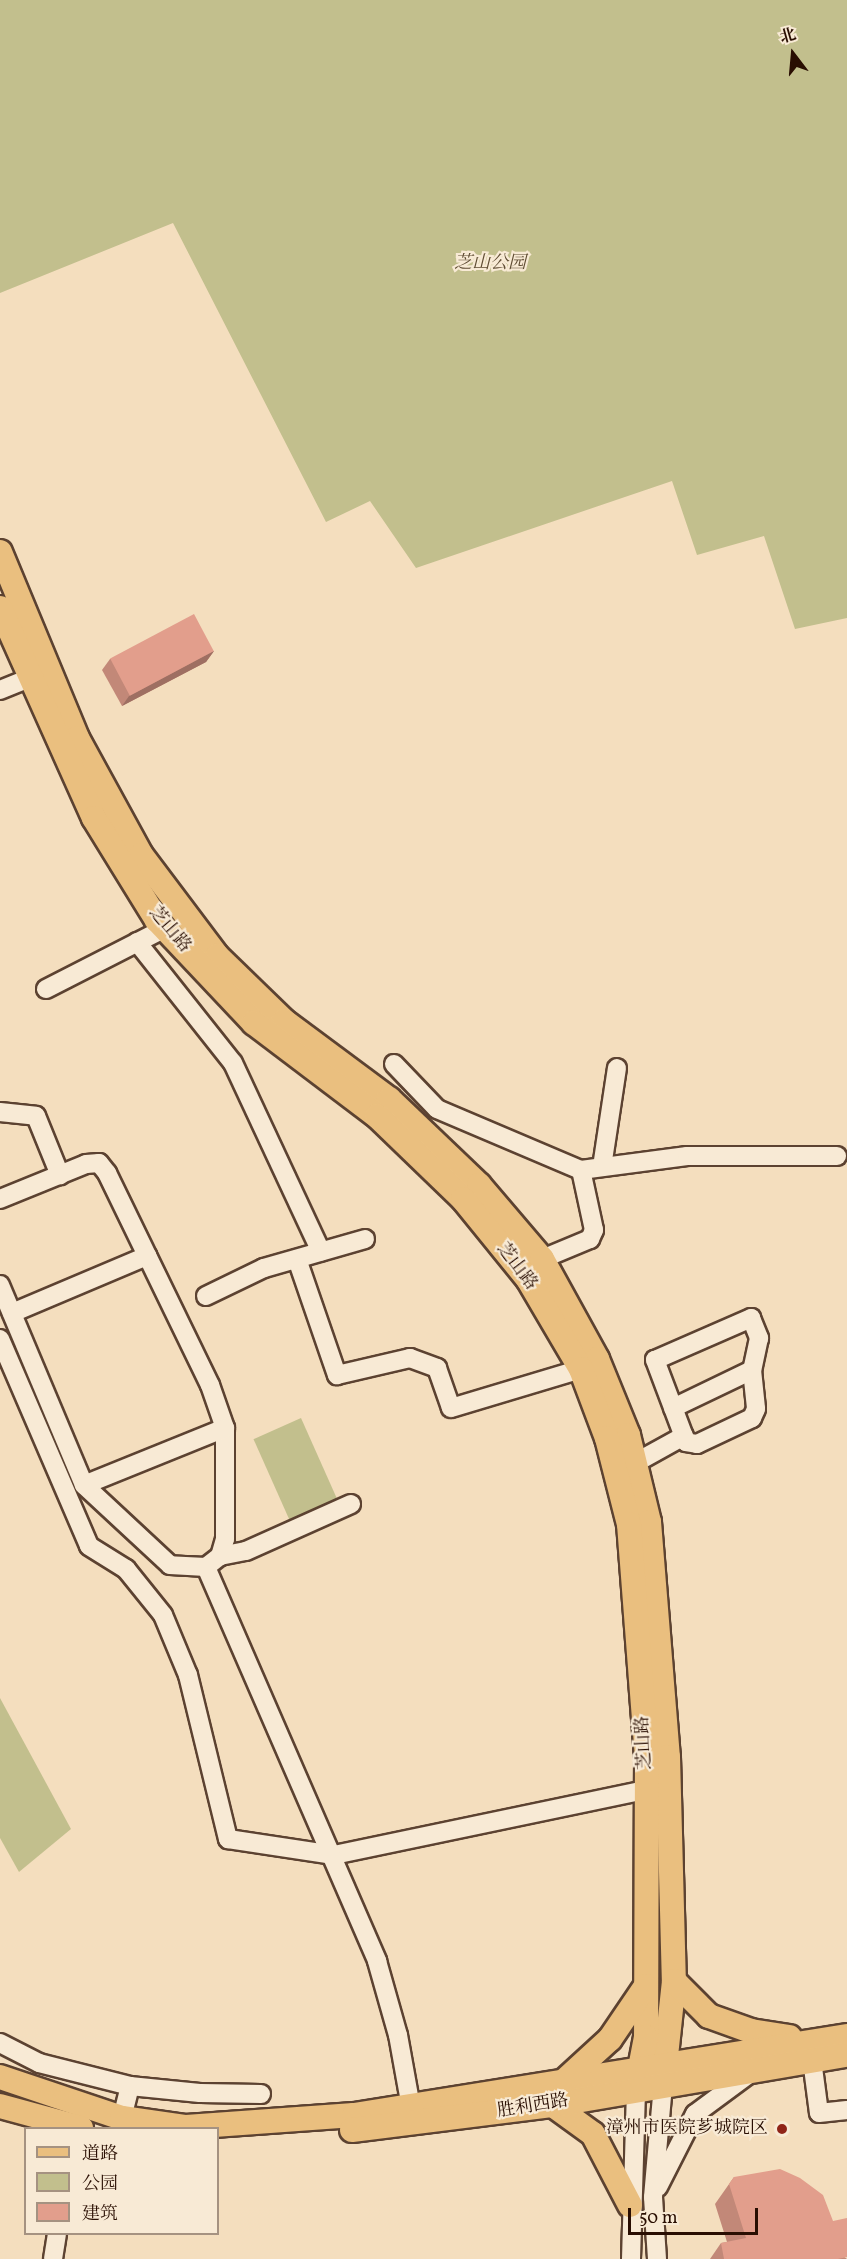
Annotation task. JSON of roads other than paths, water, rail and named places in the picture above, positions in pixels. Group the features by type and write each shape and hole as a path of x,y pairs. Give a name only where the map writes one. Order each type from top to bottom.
{"main road":[{"path":"0,552 77,738 141,855 217,956 284,1021 389,1099 479,1185 542,1259 597,1359 634,1462 649,1522 668,1757 674,1981 664,2074 814,2050 847,2036"},
{"name":"芝山路","path":"0,608 94,818 165,928 254,1023 377,1116 463,1199 528,1279 581,1369 608,1438 629,1524 646,1790 646,2037 637,2079"},
{"path":"674,1981 709,2016 814,2050"},
{"path":"564,2081 610,2039 646,1986"},
{"name":"胜利西路","path":"219,2140 412,2116 553,2105 637,2079 664,2074 758,2067 814,2050 847,2055"},
{"path":"0,2077 81,2123"},
{"path":"0,2106 81,2123 122,2118 186,2127 354,2115 412,2116 564,2081 637,2079"},
{"path":"553,2105 593,2134 630,2205"}],"street":[{"path":"0,690 30,678"},
{"path":"46,989 165,928"},
{"path":"136,942 233,1063 321,1252"},
{"path":"394,1064 437,1109 581,1170 687,1156 837,1156"},
{"path":"602,1167 617,1068"},
{"path":"0,1112 36,1116 60,1175"},
{"path":"0,1199 60,1175 99,1163 210,1385 225,1428 225,1539 213,1562 377,1961 399,2035 412,2116"},
{"path":"542,1259 590,1239 594,1230 581,1170"},
{"path":"206,1296 264,1268 365,1239"},
{"path":"12,1313 147,1256"},
{"path":"297,1259 337,1375 410,1358 437,1368 451,1408 581,1369"},
{"path":"0,1285 84,1485 170,1565 213,1562 246,1551 351,1504"},
{"path":"751,1318 759,1338 752,1370 756,1409 753,1418 697,1444 686,1442 673,1408 655,1360 751,1318"},
{"path":"0,1339 89,1546 126,1569 163,1615 188,1675 228,1839 334,1855 646,1790"},
{"path":"673,1408 752,1370"},
{"path":"84,1485 225,1428"},
{"path":"634,1462 684,1436"},
{"path":"0,2043 39,2063 130,2086 261,2094"},
{"path":"814,2050 819,2113 847,2110"},
{"path":"653,2197 695,2114 758,2067"},
{"path":"657,2259 653,2197 664,2074"},
{"path":"631,2259 630,2205 637,2079"},
{"path":"122,2118 130,2086"},
{"path":"53,2259 57,2235"}],"place":[{"name":"漳州市医院芗城院区","path":"782,2129"}],"park label":[{"name":"芝山公园","path":"490,264"}]}
